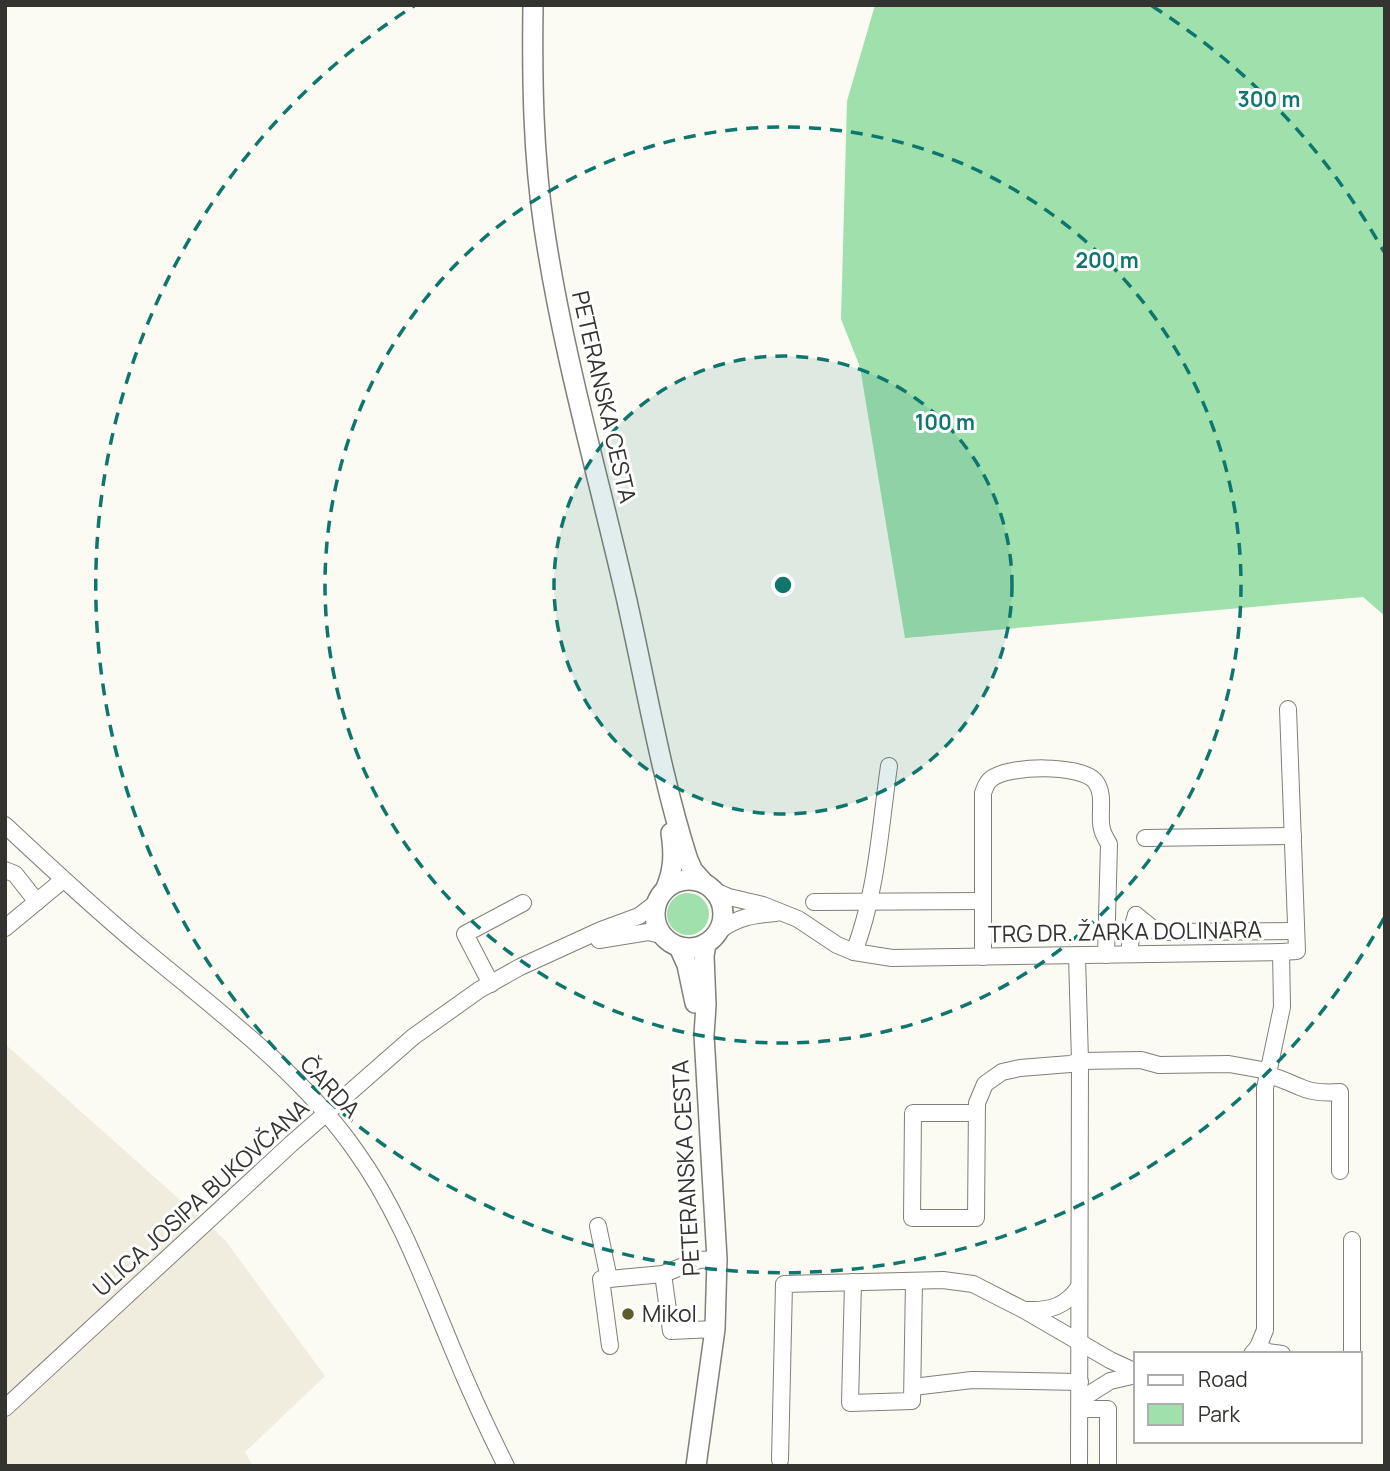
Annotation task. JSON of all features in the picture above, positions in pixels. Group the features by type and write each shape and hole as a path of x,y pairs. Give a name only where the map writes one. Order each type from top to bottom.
{"main road":[{"name":"PETERANSKA CESTA","path":"533,5 532,63 536,147 543,224 551,270 582,415 636,637 669,793 688,860 693,871 709,887"},
{"name":"PETERANSKA CESTA","path":"661,896 672,875 674,853 669,819 669,793"},
{"path":"684,880 709,887 720,900 723,910 713,937 689,948 678,947 661,935 654,914 661,896 684,880"},
{"name":"PETERANSKA CESTA","path":"696,1466 715,1329 717,1259 704,1035 704,956 713,937"},
{"name":"PETERANSKA CESTA","path":"678,947 687,965 704,1035"}],"street":[{"path":"1281,952 1297,951 1288,709"},
{"path":"854,952 866,921 870,901 889,766"},
{"path":"983,957 983,793 988,781 1009,771 1080,771 1098,785 1101,828 1109,844 1107,948"},
{"name":"ČARDA","path":"5,825 63,880 258,1047 304,1090 353,1147 384,1193 408,1241 481,1416 506,1466"},
{"path":"1145,838 1293,836"},
{"path":"5,870 15,874 37,902"},
{"path":"5,928 63,880"},
{"name":"TRG DR. ŽARKA DOLINARA","path":"709,887 729,897 763,905 782,913 854,952 892,958 1077,956 1107,948 1129,954 1281,952 1282,1007 1268,1073 1265,1102 1265,1330 1255,1350"},
{"name":"ULICA JOSIPA BUKOVČANA","path":"5,1408 291,1144 412,1037 520,967 601,930 639,916 661,896"},
{"path":"814,902 983,901"},
{"path":"491,984 465,934 523,903"},
{"path":"713,937 737,919 751,915 782,913"},
{"path":"1136,915 1157,932 1296,931"},
{"path":"1107,948 1124,923 1136,915"},
{"path":"1129,954 1136,915"},
{"name":"ULICA JOSIPA BUKOVČANA","path":"576,943 648,932 661,935"},
{"path":"1077,956 1080,1061 1080,1466"},
{"path":"976,1113 913,1113 912,1218 976,1218 976,1113 979,1093 985,1084 1002,1072 1020,1068 1070,1065 1080,1061 1141,1060 1159,1065 1229,1064 1268,1073 1301,1088 1321,1093 1340,1092 1340,1171"},
{"path":"598,1226 609,1279"},
{"path":"1352,1240 1353,1352"},
{"path":"610,1346 601,1279 663,1274 699,1260 717,1259"},
{"path":"663,1274 671,1331 715,1329"},
{"path":"780,1460 784,1284 943,1280 973,1284 1134,1372"},
{"path":"853,1282 850,1403 912,1401 915,1281"},
{"path":"1024,1310 1053,1309 1073,1296 1079,1287"},
{"path":"1080,1405 1110,1381 1134,1374"},
{"path":"913,1387 941,1386 950,1381 972,1380 1080,1382"},
{"path":"1080,1405 1108,1409 1108,1466"}],"shaded area":[{"path":"5,1044 225,1240 325,1376 245,1452 253,1466 5,1466"}],"green space":[{"path":"875,5 1385,5 1385,616 1363,597 905,638 860,367 841,319 847,101"},
{"path":"688,893 703,899 709,914 703,929 688,935 673,929 667,914 673,899"}],"place":[{"name":"Mikol","path":"628,1314"}]}
